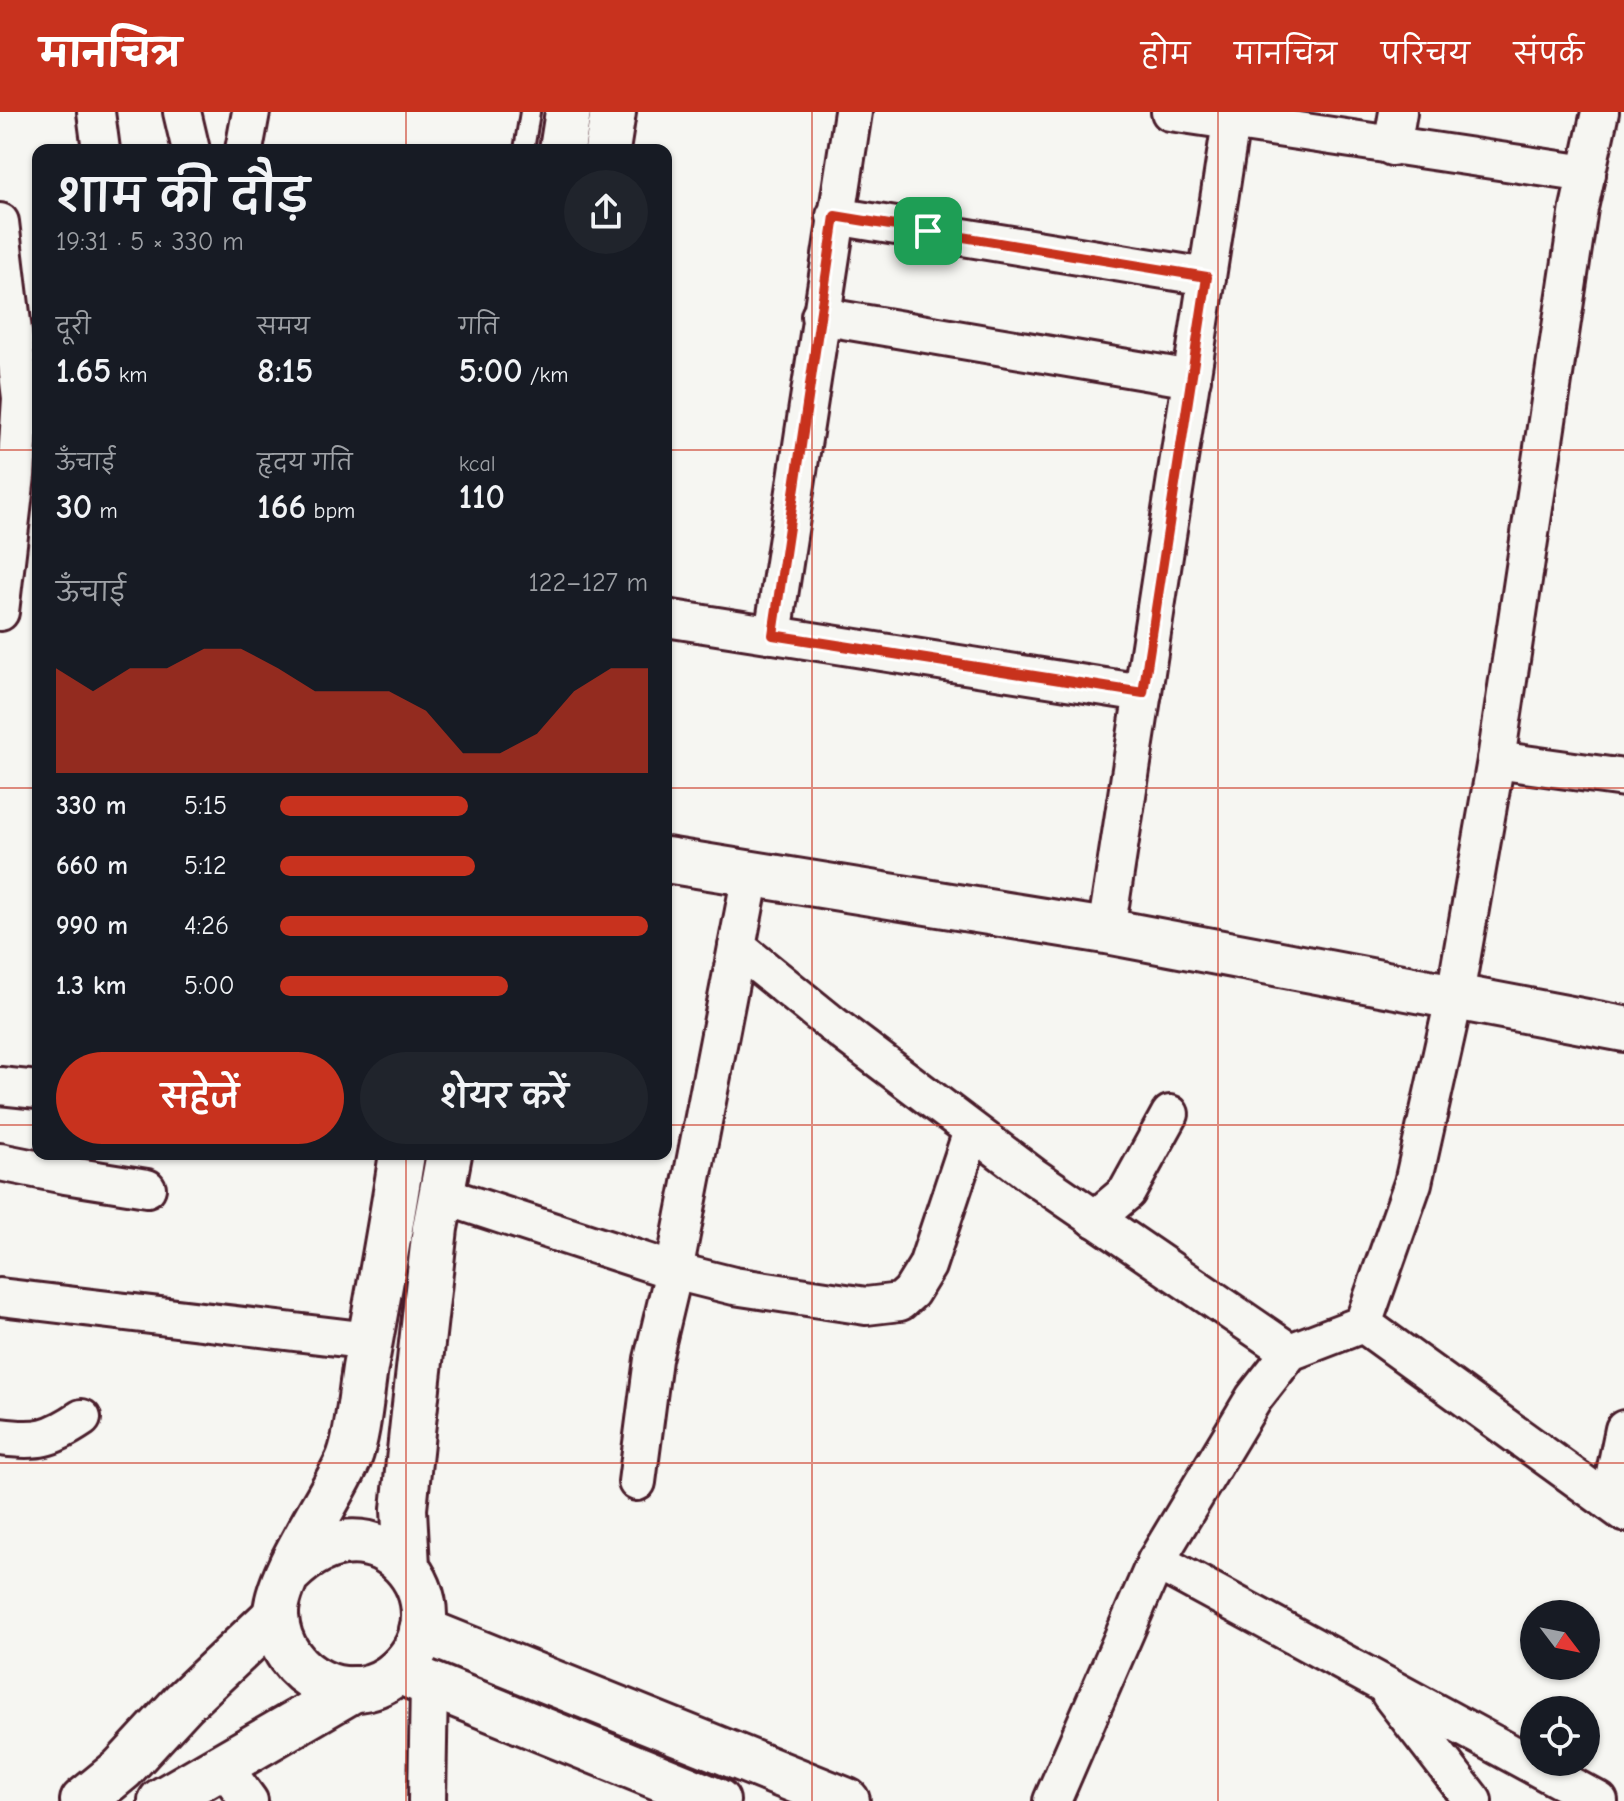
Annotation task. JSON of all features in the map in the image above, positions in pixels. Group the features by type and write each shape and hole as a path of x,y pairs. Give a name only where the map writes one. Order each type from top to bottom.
{"main road":[{"path":"563,144 568,112"},
{"path":"608,144 613,112"},
{"path":"672,861 1106,931 1624,1029"},
{"path":"401,1160 350,1455 277,1599 279,1638 290,1660 308,1676 330,1687 354,1689 414,1678 717,1801"},
{"path":"407,1567 404,1509 435,1228 445,1175"},
{"path":"290,1572 306,1556 326,1545 348,1541 370,1543 390,1553 407,1567 420,1590 423,1603 422,1630 413,1653 414,1678"},
{"path":"83,1801 122,1769 184,1702 276,1615"},
{"path":"422,1630 847,1801"},
{"path":"161,1801 354,1689"}],"street":[{"path":"96,112 100,144"},
{"path":"182,112 190,144"},
{"path":"245,144 251,112"},
{"path":"773,635 853,112"},
{"path":"1170,112 1587,174"},
{"path":"1392,147 1398,112"},
{"path":"1052,1801 1156,1561 1254,1398 1290,1352 1363,1324 1413,1183 1455,995 1496,760 1579,208 1600,112"},
{"path":"1106,931 1231,122"},
{"path":"835,216 1207,277"},
{"path":"0,222 21,398 28,424 16,476 22,560 0,612"},
{"path":"820,316 1192,379"},
{"path":"0,396 28,424"},
{"path":"672,619 1143,693"},
{"path":"1496,760 1624,778"},
{"path":"637,1482 653,1359 674,1271 751,874"},
{"path":"737,947 972,1131 1290,1352"},
{"path":"0,1086 32,1089"},
{"path":"1095,1219 1127,1192 1170,1114"},
{"path":"445,1175 674,1271 734,1286 866,1306 900,1302 911,1292 927,1266 972,1131"},
{"path":"0,1162 147,1188"},
{"path":"0,1297 370,1341"},
{"path":"1363,1324 1616,1508"},
{"path":"0,1437 40,1440 58,1434 82,1418"},
{"path":"1616,1508 1624,1429"},
{"path":"1156,1561 1599,1801"},
{"path":"414,1678 427,1801"},
{"path":"1381,1684 1473,1801"},
{"path":"222,1764 249,1801"}],"lane":[{"path":"525,144 530,112"}],"route":[{"path":"835,216 928,231 1207,277 1143,693 773,635 835,216"}]}
